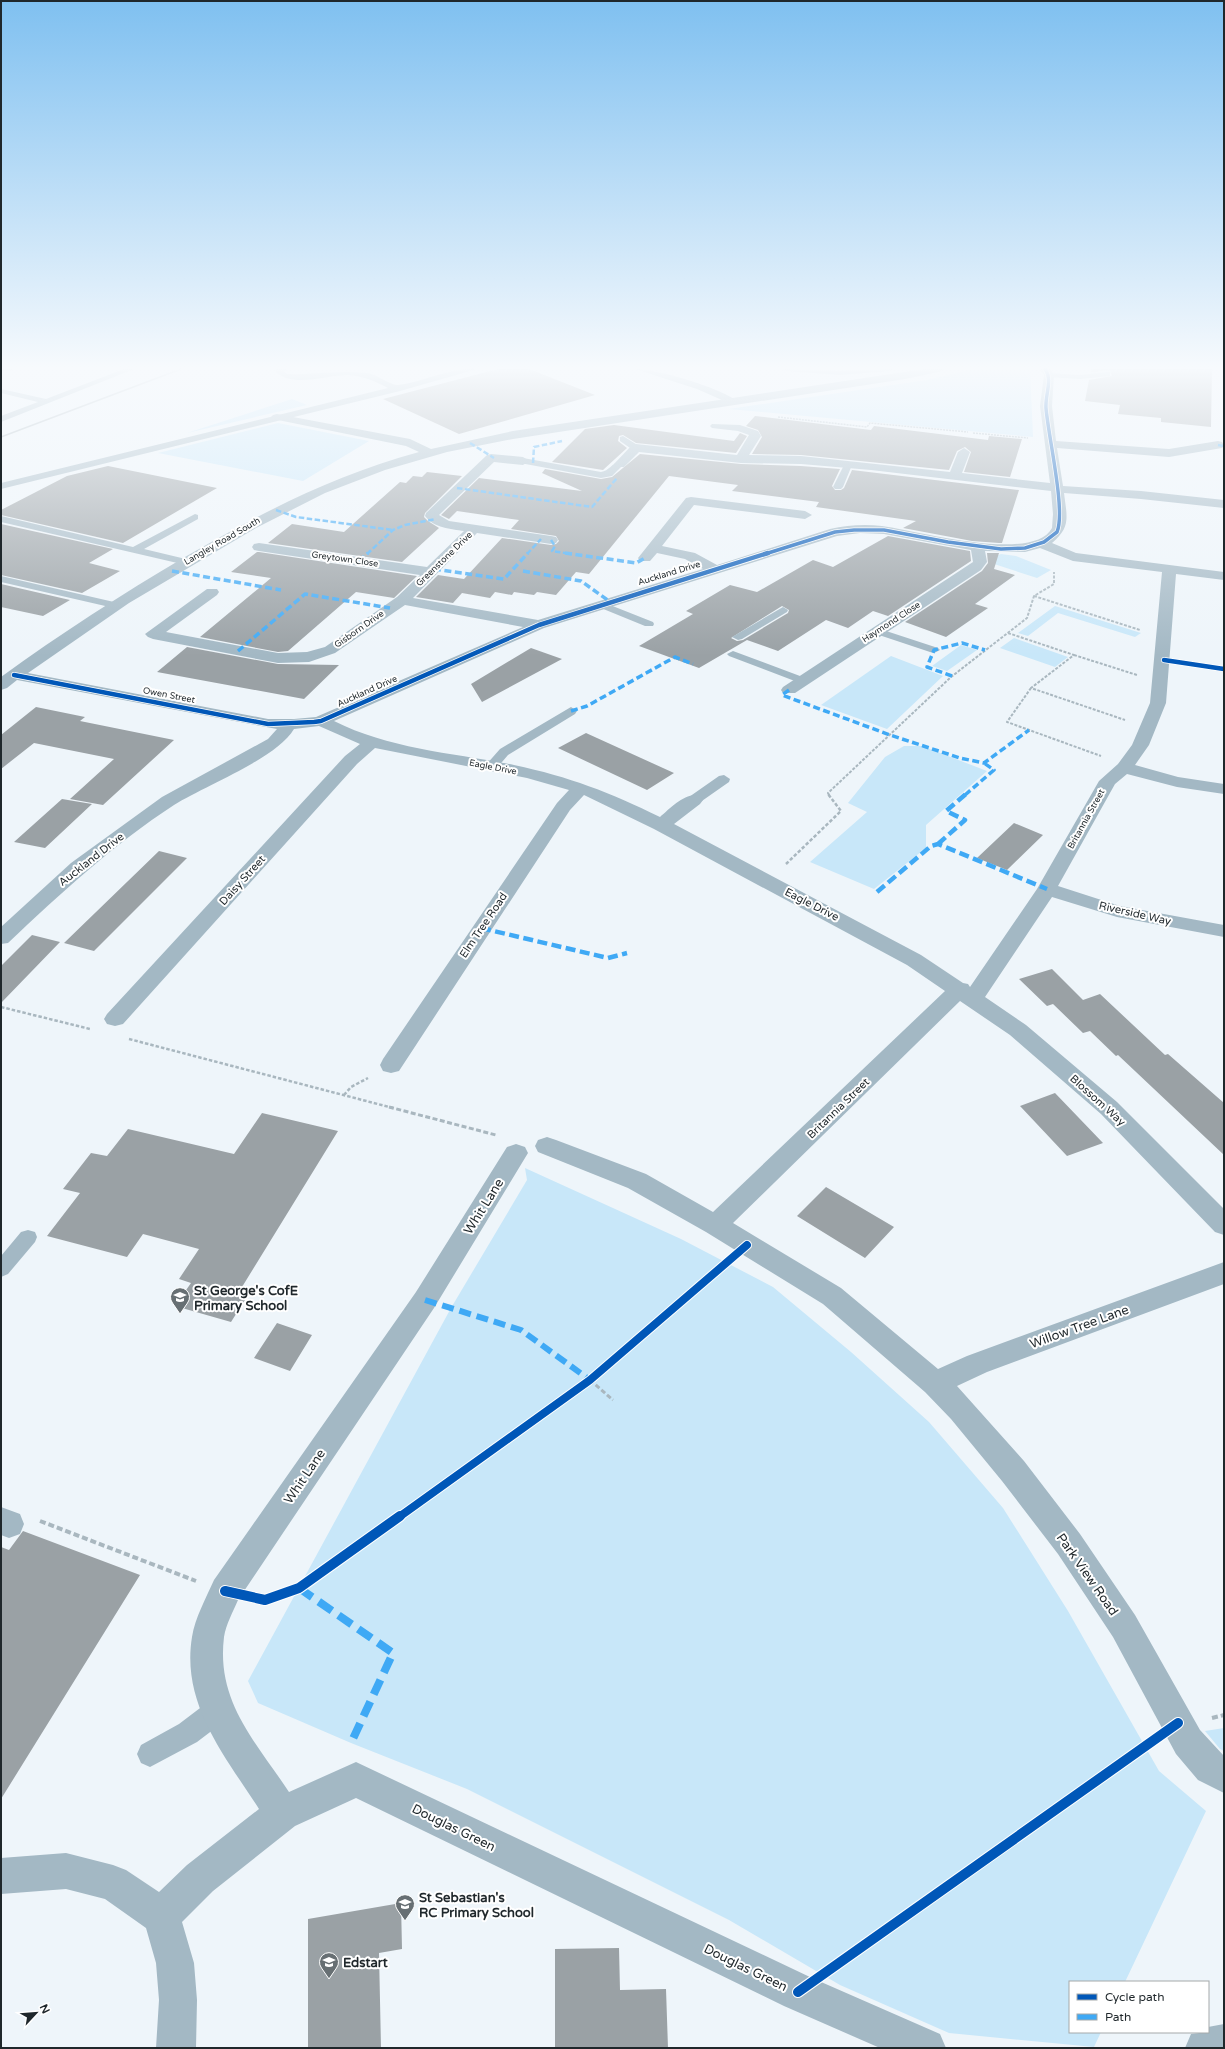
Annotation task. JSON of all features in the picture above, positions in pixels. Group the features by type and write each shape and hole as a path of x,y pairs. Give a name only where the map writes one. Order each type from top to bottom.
{"street":[{"name":"Langley Road South","path":"7,680 66,637 114,605 267,515 315,492 366,472 390,465"},
{"name":"Greenstone Drive","path":"474,529 445,524 432,516 433,512 484,465"},
{"path":"844,465 955,475 1057,489 1141,495 1224,504"},
{"path":"955,475 959,465"},
{"path":"1040,543 1053,536 1059,526 1057,489 1053,465"},
{"path":"714,569 690,556 649,553 691,501 805,515"},
{"path":"474,529 551,540"},
{"name":"Greenstone Drive","path":"402,600 474,529"},
{"name":"Auckland Drive","path":"321,721 540,625 600,604 835,532 856,529 886,530 978,548 1016,548 1040,543"},
{"path":"1040,543 1073,557 1224,576"},
{"name":"Greytown Close","path":"259,547 431,572"},
{"name":"Haymond Close","path":"789,690 976,567 980,562 978,548"},
{"name":"Britannia Street","path":"715,1226 965,993 979,991 1047,888 1108,781 1125,767 1140,745 1158,703 1161,682 1169,569"},
{"name":"Gisborn Drive","path":"212,592 153,634 278,658 309,657 330,650 402,600"},
{"path":"402,600 540,625"},
{"name":"Owen Street","path":"7,680 268,724 288,726 321,721"},
{"name":"Eagle Drive","path":"321,721 338,731 371,743 556,780 618,803 908,956 965,993"},
{"name":"Auckland Drive","path":"1,938 78,867 168,801 274,743 283,734 288,726"},
{"name":"Daisy Street","path":"115,1019 351,760 371,743"},
{"path":"1125,767 1177,782 1224,789"},
{"name":"Elm Tree Road","path":"391,1066 563,807 580,788"},
{"path":"661,825 694,800"},
{"name":"Riverside Way","path":"1047,888 1117,911 1224,931"},
{"name":"Blossom Way","path":"965,993 1018,1030 1109,1108 1224,1225"},
{"name":"Park View Road","path":"547,1146 637,1181 832,1296 935,1383 961,1410 1008,1466 1069,1544 1124,1626 1188,1742 1210,1768 1224,1775"},
{"name":"Whit Lane","path":"282,1813 223,1725 212,1701 207,1672 208,1637 225,1591 425,1300 516,1153"},
{"name":"Willow Tree Lane","path":"935,1383 977,1364 1224,1273"},
{"name":"Douglas Green","path":"162,1916 200,1878 282,1813 356,1780 798,1992 926,2048"},
{"path":"1,1876 66,1871 113,1883 162,1916 175,1963 178,2000 176,2048"},
{"path":"1205,2048 1224,2044"}],"lane":[{"path":"1,486 87,465"},
{"path":"543,465 601,475 609,474 619,465"},
{"path":"838,488 848,465"},
{"path":"135,550 195,517"},
{"path":"1,518 186,562"},
{"path":"1,580 114,605"},
{"path":"600,604 649,624"},
{"path":"738,637 783,610"},
{"path":"877,631 934,650"},
{"path":"733,654 804,681"},
{"path":"491,766 504,752 571,711"},
{"path":"694,800 724,779"},
{"path":"1,1269 28,1237"},
{"path":"150,1754 188,1733 217,1711"}],"path":[{"path":"767,881 841,811 828,793 951,677 1027,618 1034,596 1054,584 1054,570 1073,557"},
{"path":"1034,596 1164,638"},
{"path":"1008,633 1161,682"},
{"path":"1074,655 1031,688 1007,722 1125,767"},
{"path":"1031,688 1147,727"},
{"path":"1,1006 93,1030"},
{"path":"123,1037 491,1133 506,1141 516,1153"},
{"path":"584,1385 593,1378 613,1400"},
{"path":"5,1522 25,1516 225,1591"}],"shaded area":[{"path":"218,465 330,465 303,481"},
{"path":"1001,554 1016,556 1051,570 1037,578 991,563 992,558"},
{"path":"1055,606 1141,633 1135,637 1058,613 1028,636 1018,633"},
{"path":"1014,638 1068,657 1055,667 1000,648"},
{"path":"961,645 977,650 947,671 932,666"},
{"path":"891,656 943,676 887,729 821,705"},
{"path":"904,746 922,746 987,771 926,825 926,848 874,889 810,862 867,812 848,803 885,757"},
{"path":"525,1168 681,1239 773,1287 851,1352 929,1422 1003,1508 1068,1611 1159,1771 1206,1811 1125,1981 1069,1981 1069,2033 1101,2033 1094,2047 949,2033 840,1985 729,1920 467,1789 351,1743 258,1703 248,1681 451,1308 527,1180"},
{"path":"1224,1728 1224,1751 1220,1749 1205,1731"}],"building":[{"path":"569,465 609,465 603,470"},
{"path":"627,465 760,465 840,469 832,486 835,490 841,490 844,488 852,470 1019,490 1002,543 999,543 972,541 903,528 916,521 816,507 819,502 732,491 738,485 669,476 589,574 576,572 556,595 537,592 534,595 514,592 512,595 495,592 490,598 462,593 453,603 416,597 438,575 464,579 502,538 551,545 556,544 559,541 556,536 511,529 519,520 457,511 449,519 441,515 479,478 582,491 542,473 545,469 601,479 612,477"},
{"path":"896,465 951,465 949,470"},
{"path":"967,465 1014,465 1010,477 964,472"},
{"path":"108,466 217,488 123,543 1,515 1,510 67,476"},
{"path":"427,472 462,476 425,513 424,517 439,528 402,562 268,543 292,524 344,532 400,482 406,483 413,476 422,477"},
{"path":"1,524 113,549 89,563 120,571 82,593 1,575"},
{"path":"888,536 970,551 971,561 888,616 873,611 848,628 826,620 778,651 747,640 699,668 639,646 693,614 686,611 730,585 757,592 813,560 833,567","holes":["782,606 789,610 788,613 743,640 737,641 731,638"]},
{"path":"257,552 417,576 394,598 356,592 288,651 278,652 200,637 271,578 231,572"},
{"path":"987,553 999,553 994,569 1015,575 975,604 988,608 946,637 905,622 982,571 988,563"},
{"path":"1,584 70,600 43,616 1,607"},
{"path":"187,647 278,664 339,665 304,699 157,672"},
{"path":"531,648 562,659 482,702 471,684"},
{"path":"36,707 85,717 80,721 174,740 103,805 70,799 114,759 34,743 1,769 1,735"},
{"path":"586,733 674,773 647,790 558,748"},
{"path":"62,799 92,804 45,848 14,842"},
{"path":"1014,823 1043,835 1007,870 977,858"},
{"path":"159,851 187,858 94,951 64,943"},
{"path":"32,935 60,942 1,1003 1,966"},
{"path":"1052,969 1083,1000 1100,994 1165,1055 1168,1054 1224,1103 1224,1155 1118,1055 1116,1056 1090,1031 1083,1033 1053,1004 1047,1006 1019,979"},
{"path":"1055,1093 1103,1143 1067,1156 1020,1106"},
{"path":"262,1113 338,1131 242,1287 252,1289 231,1322 175,1306 191,1283 179,1279 199,1249 143,1234 127,1257 47,1236 80,1193 63,1189 91,1153 107,1156 128,1129 234,1154"},
{"path":"826,1187 894,1227 865,1258 797,1216"},
{"path":"277,1323 312,1335 290,1371 254,1358"},
{"path":"23,1531 140,1575 1,1799 1,1547 9,1550"},
{"path":"401,1903 402,1949 379,1953 381,2048 308,2048 308,1919"},
{"path":"619,1948 620,1990 666,1989 668,2048 555,2048 555,1949"}],"marked path":[{"path":"457,488 592,507 617,478"},
{"path":"276,510 296,517 393,530"},
{"path":"359,561 393,530 405,525 436,519"},
{"path":"434,569 504,579 541,539"},
{"path":"551,540 555,546 552,551 636,563 645,558"},
{"path":"172,571 281,590"},
{"path":"523,571 581,581 609,601"},
{"path":"238,651 305,594 390,608"},
{"path":"952,676 927,667 934,650 962,643 985,650"},
{"path":"571,711 587,706 675,657 693,664"},
{"path":"789,690 782,695 890,735 914,741 972,761 984,763 1029,730"},
{"path":"938,844 965,820 946,811 994,770 984,763"},
{"path":"877,892 931,846 938,844 1047,889"},
{"path":"481,928 608,958 627,953"},
{"path":"425,1300 521,1330 590,1380"},
{"path":"299,1588 393,1653 351,1743"}],"cycle path":[{"path":"14,675 268,724 288,725 321,721 539,625 835,532 860,529 878,529 948,542 1001,549 1025,548 1044,542 1057,532 1059,526 1060,514 1054,465"},
{"path":"1164,660 1224,669"},
{"path":"225,1591 265,1600 299,1588 590,1380 747,1245"},
{"path":"798,1992 1178,1723"}],"place":[{"name":"St George's CofE Primary School","path":"180,1314"},
{"name":"St Sebastian's RC Primary School","path":"405,1921"},
{"name":"Edstart","path":"329,1979"}]}
